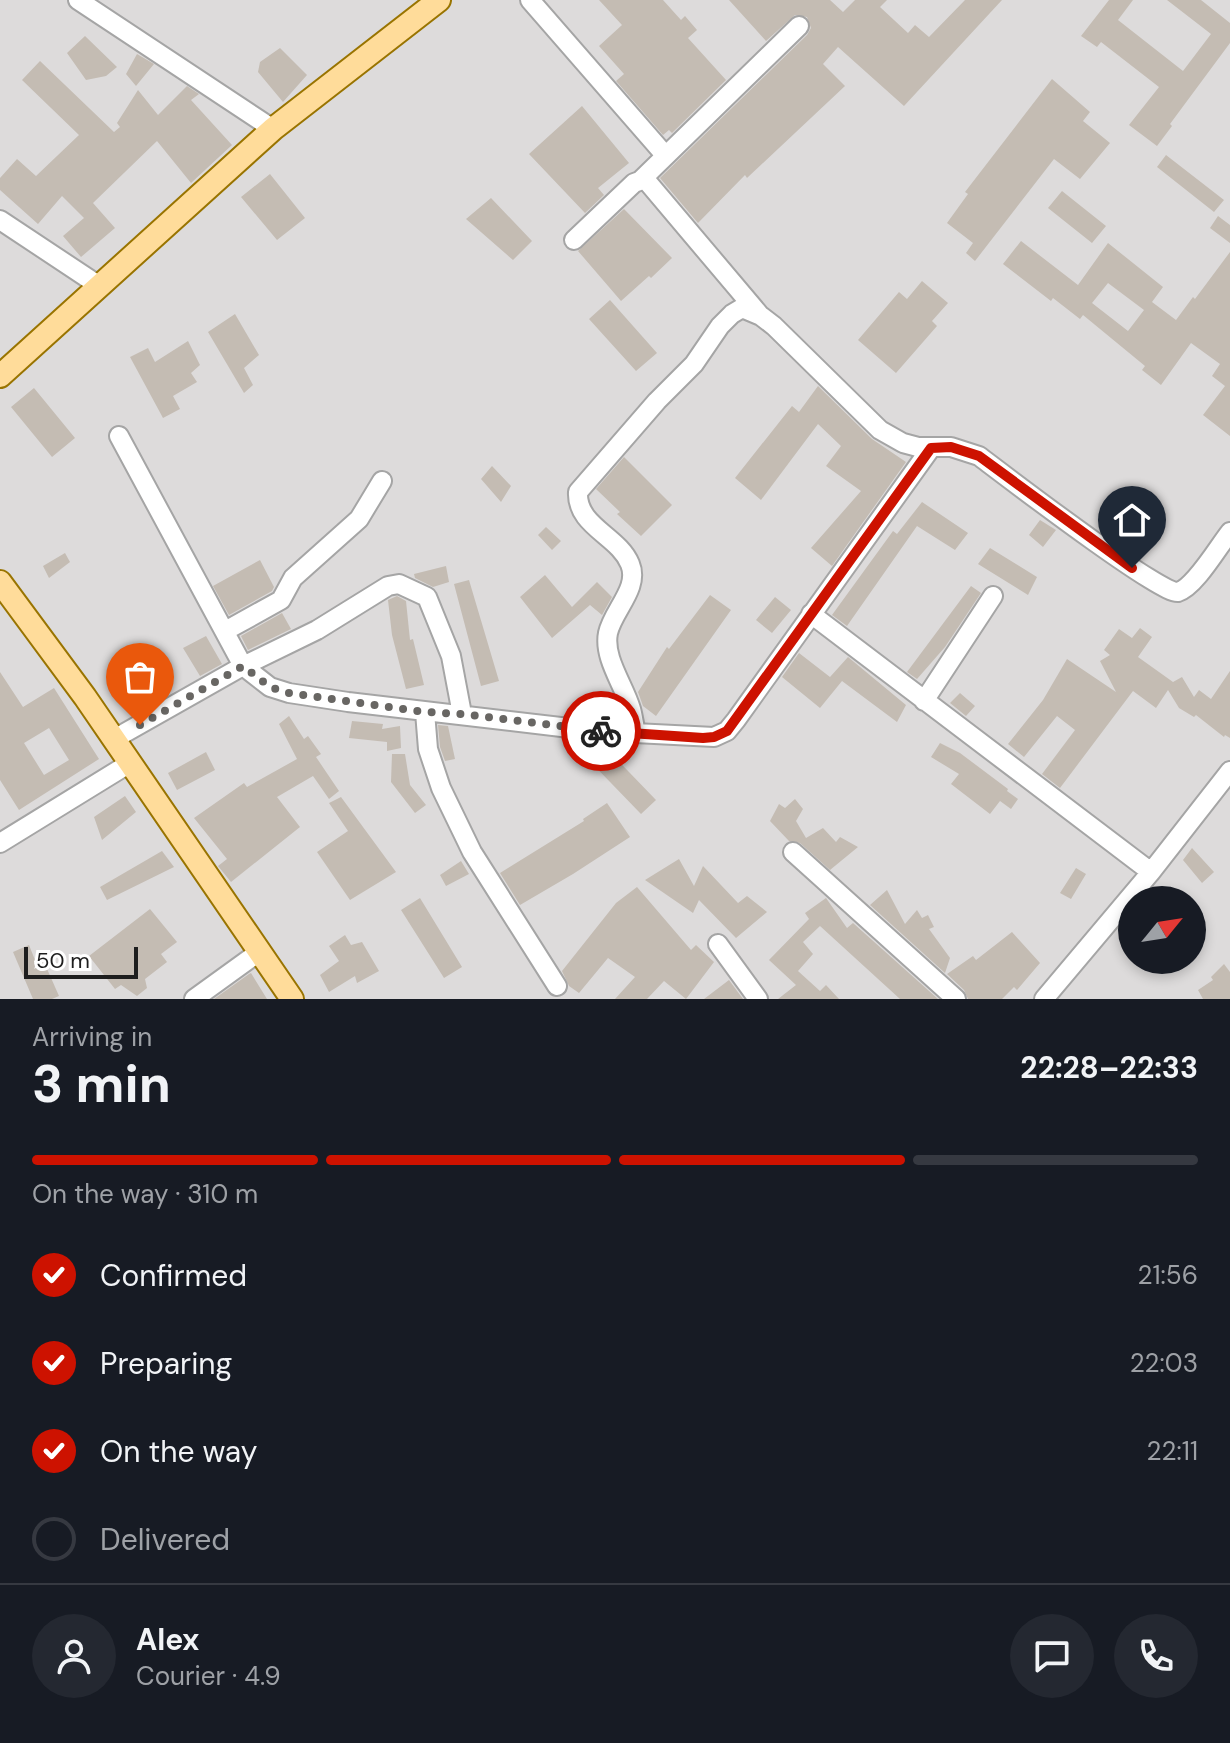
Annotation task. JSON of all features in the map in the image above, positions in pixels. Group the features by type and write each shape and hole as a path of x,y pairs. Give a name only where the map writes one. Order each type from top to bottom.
{"main road":[{"path":"0,376 273,129 439,0"},
{"path":"0,582 114,739 292,999"}],"street":[{"path":"78,0 273,129"},
{"path":"530,0 665,155"},
{"path":"574,240 634,183 641,180 799,26"},
{"path":"641,180 649,183 761,316 880,430 903,443 931,448 951,447 979,456 1171,593 1179,592 1191,583 1230,532"},
{"path":"0,220 98,285"},
{"path":"628,732 631,710 608,644 608,632 633,574 627,557 583,513 577,503 578,492 657,401 694,364 732,314 742,308 761,316"},
{"path":"119,436 243,666 270,687 289,693 425,712 595,731 703,738 727,731 931,448"},
{"path":"225,631 281,600 293,578 359,519 382,481"},
{"path":"114,739 243,666 317,630 388,586 399,584 423,594 430,603 451,656 462,714"},
{"path":"924,701 993,596"},
{"path":"811,614 1151,872"},
{"path":"425,712 428,749 441,788 472,852 557,986"},
{"path":"0,843 130,763"},
{"path":"1044,999 1151,872 1230,771"},
{"path":"793,852 956,999"},
{"path":"718,944 758,999"},
{"path":"194,999 259,952"}],"shaded area":[{"path":"0,0 1230,0 1230,999 0,999"}],"building":[{"path":"599,0 663,0 681,20 685,16 697,30 688,38 726,80 672,133 669,130 663,135 616,81 624,74 599,46 622,25"},
{"path":"729,0 830,0 843,12 855,0 887,0 880,7 908,33 915,25 929,37 965,0 1002,0 904,106 838,47 823,64 845,86 747,178 745,175 698,223 660,178 811,28 807,17 795,15 766,41"},
{"path":"1109,0 1133,0 1118,20 1183,71 1211,34 1167,0 1201,0 1230,23 1230,43 1157,146 1129,125 1159,87 1101,42 1097,47 1081,36"},
{"path":"85,36 117,67 106,76 86,80 67,53"},
{"path":"280,48 307,75 283,102 258,72 260,62"},
{"path":"137,54 154,64 136,86 126,74"},
{"path":"40,61 114,132 120,127 117,123 138,90 158,115 187,86 199,94 191,100 232,145 191,183 157,141 93,203 115,228 81,257 63,236 84,218 62,196 38,224 0,190 0,178 17,159 36,176 79,135 22,80"},
{"path":"1052,79 1090,112 1083,121 1110,143 1080,179 1054,159 975,261 966,253 973,243 947,223 968,194 965,192"},
{"path":"582,106 629,163 598,188 604,195 585,213 529,154"},
{"path":"1166,155 1224,200 1214,212 1157,167"},
{"path":"270,174 305,218 277,240 241,197"},
{"path":"1062,191 1106,226 1092,243 1048,208"},
{"path":"491,198 532,241 513,260 466,219"},
{"path":"624,209 672,258 621,301 578,251"},
{"path":"1218,216 1230,225 1230,243 1210,228"},
{"path":"1021,241 1078,285 1108,243 1163,287 1152,302 1176,320 1230,252 1230,436 1203,415 1225,386 1212,376 1220,364 1191,343 1161,385 1142,370 1145,366 1083,315 1080,319 1053,298 1051,301 1003,264","holes":["1108,283 1144,310 1128,331 1092,303"]},
{"path":"922,281 948,303 932,321 937,326 896,373 858,340 899,292 907,299"},
{"path":"610,300 657,353 636,371 589,319"},
{"path":"235,314 259,355 244,368 253,385 244,393 208,332"},
{"path":"188,341 200,365 191,373 197,382 173,396 180,409 163,418 130,357 148,348 155,362"},
{"path":"818,386 872,439 906,462 832,566 811,548 861,491 826,466 841,446 818,424 761,500 735,478 792,406 799,412"},
{"path":"34,388 75,438 52,457 11,407"},
{"path":"624,457 672,505 641,536 596,489"},
{"path":"492,466 511,486 501,502 481,479"},
{"path":"922,502 968,533 955,550 917,526 847,626 832,615 893,531 897,534"},
{"path":"1040,520 1056,530 1043,547 1029,535"},
{"path":"546,527 561,541 552,550 538,535"},
{"path":"990,548 1037,577 1028,595 978,564"},
{"path":"65,553 70,562 49,578 43,566"},
{"path":"260,560 274,587 272,591 229,615 213,586"},
{"path":"446,566 449,582 433,587 415,578 414,574"},
{"path":"545,575 572,607 597,582 612,597 602,615 590,605 552,638 520,597"},
{"path":"469,580 499,681 481,686 454,584"},
{"path":"971,586 981,593 945,647 917,679 907,672"},
{"path":"710,595 731,610 656,716 643,706 638,692 667,647 669,649"},
{"path":"397,596 406,601 410,640 413,639 424,685 406,689 392,635 388,600"},
{"path":"775,597 791,610 772,633 756,620"},
{"path":"282,613 291,629 248,650 241,636"},
{"path":"1140,628 1152,637 1138,657 1173,682 1182,677 1194,697 1199,690 1211,699 1230,671 1230,738 1224,737 1196,715 1194,717 1179,708 1168,690 1156,708 1133,691 1060,788 1042,774 1075,730 1057,716 1024,757 1008,744 1043,700 1067,659 1116,692 1100,661 1110,655 1104,650 1119,629 1132,638"},
{"path":"206,636 222,664 200,676 183,648"},
{"path":"799,653 830,677 848,657 906,705 897,722 842,681 820,708 782,677"},
{"path":"0,672 23,707 54,688 99,759 19,810 0,780","holes":["49,728 69,760 44,775 24,743"]},
{"path":"960,693 975,706 966,716 950,703"},
{"path":"289,716 304,739 308,736 321,754 316,757 339,791 329,799 313,776 277,797 300,827 231,882 218,866 227,859 194,818 244,783 247,787 297,759 279,724"},
{"path":"352,721 383,724 382,729 400,726 401,748 387,751 387,742 349,738"},
{"path":"438,725 448,726 455,759 445,761"},
{"path":"589,742 601,743 656,800 641,814 581,752"},
{"path":"940,743 960,753 1008,789 1018,799 1011,809 1000,801 990,814 951,784 959,774 931,757"},
{"path":"206,752 215,770 177,790 168,773"},
{"path":"392,754 405,754 410,785 426,805 415,813 391,782"},
{"path":"125,796 136,812 102,840 94,817"},
{"path":"341,797 396,872 350,900 317,852 348,831 329,803"},
{"path":"795,799 803,809 796,821 806,838 823,828 836,842 840,837 858,847 830,870 800,843 789,841 770,821 779,804 785,808"},
{"path":"607,803 630,837 520,905 500,873 584,821"},
{"path":"1192,848 1214,872 1202,883 1183,860"},
{"path":"162,851 174,867 107,900 100,887"},
{"path":"679,859 694,886 703,866 738,903 747,896 767,912 736,938 699,900 693,913 645,880"},
{"path":"461,861 469,874 446,886 440,875"},
{"path":"1076,868 1086,874 1071,899 1060,893"},
{"path":"637,887 691,950 696,945 714,962 686,999 664,981 647,999 615,999 635,977 608,958 579,993 569,986 562,971 616,903"},
{"path":"887,890 905,924 917,910 922,918 928,915 934,927 929,929 950,958 945,973 870,905"},
{"path":"420,898 462,967 444,978 401,910"},
{"path":"826,898 847,928 853,923 938,999 900,999 820,926 803,942 813,954 798,971 820,991 826,985 839,999 778,999 796,985 769,960 809,919 805,913"},
{"path":"150,909 177,942 161,954 167,962 145,979 147,988 137,996 121,985 115,989 89,956"},
{"path":"1012,932 1040,963 1017,990 1014,987 1002,999 968,999 964,990 947,974 973,956 976,960"},
{"path":"345,935 351,945 362,942 379,971 357,983 355,976 329,992 320,975 339,961 329,946"},
{"path":"29,945 37,965 44,962 59,996 33,999 13,952"},
{"path":"1224,964 1230,972 1230,999 1203,999 1198,990 1213,980 1211,977"},
{"path":"249,974 267,999 214,999"},
{"path":"729,980 743,999 704,999"}],"way so far":[{"path":"140,725 243,666 270,687 289,693 425,712 601,731"}],"route":[{"path":"601,731 703,738 727,731 931,448 951,447 979,456 1132,568"}]}
